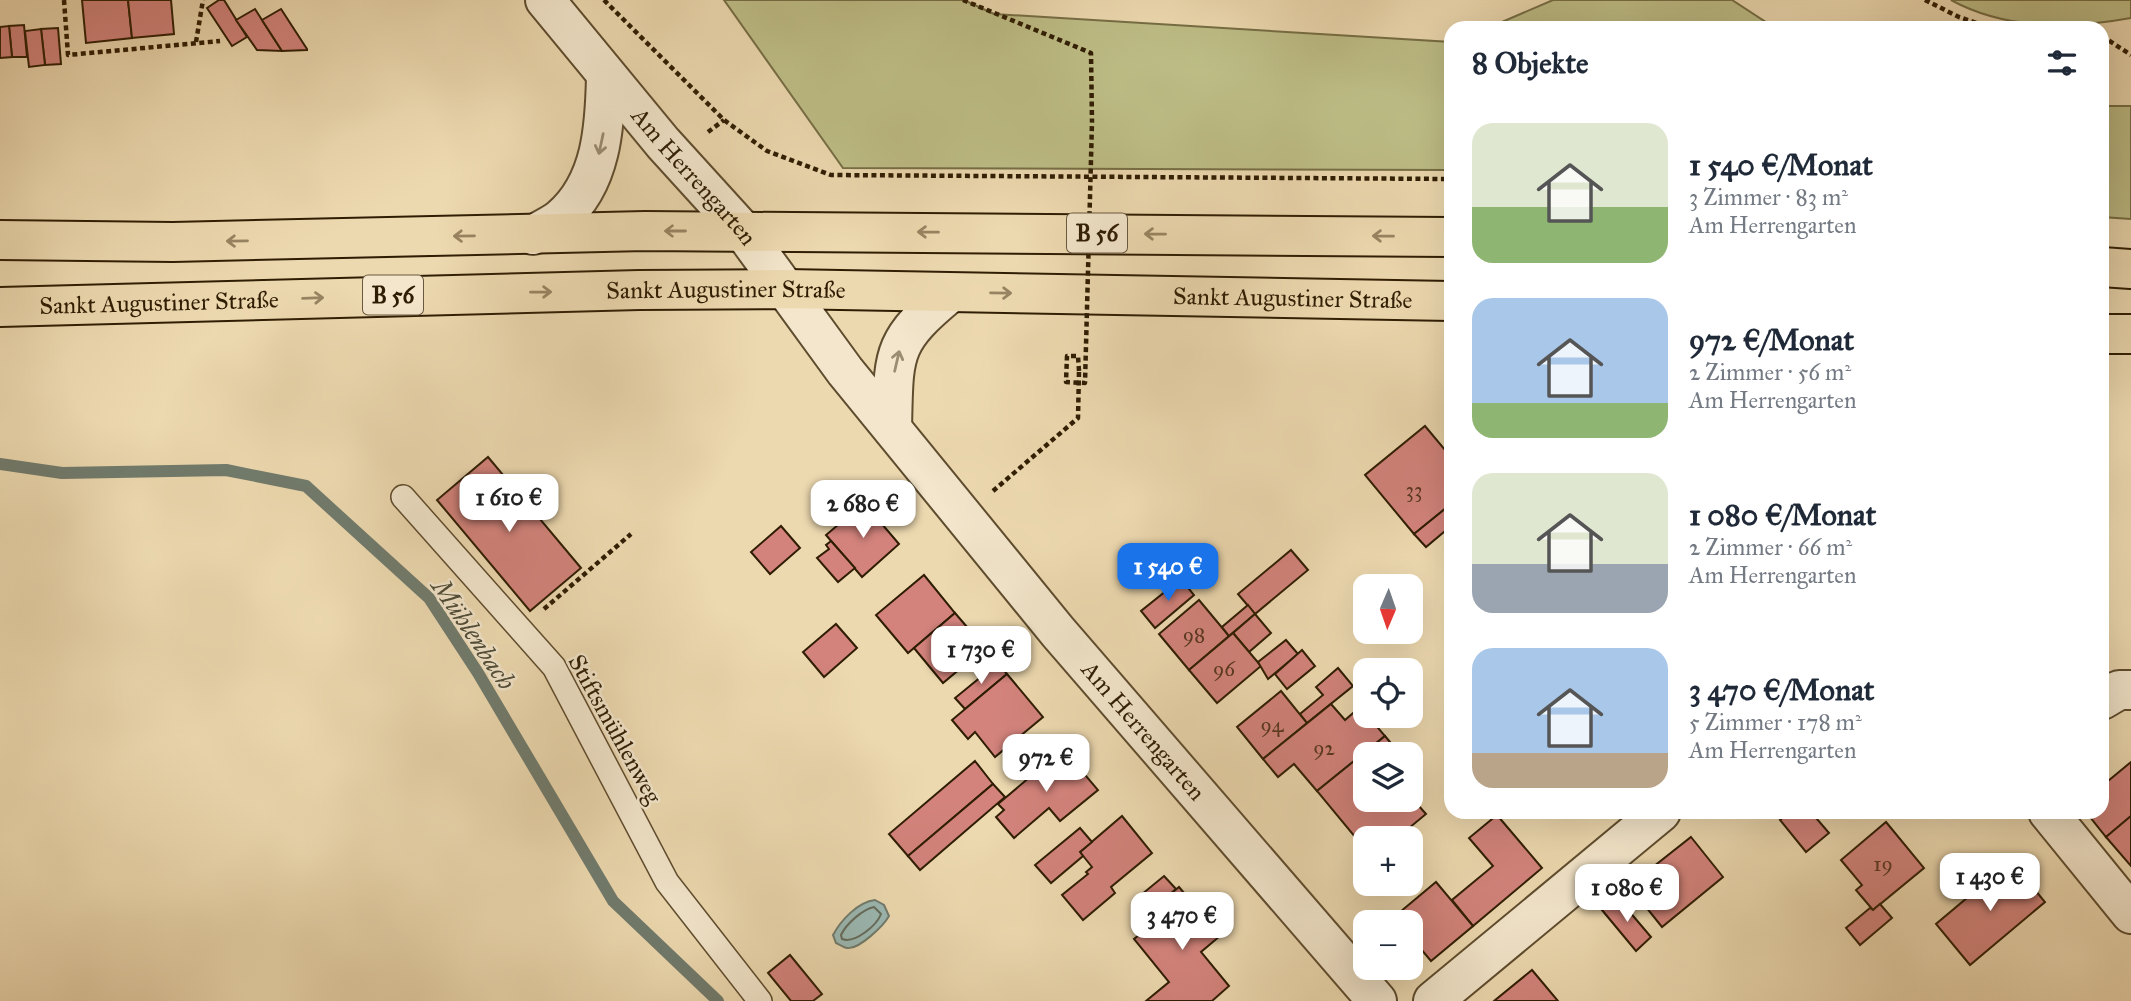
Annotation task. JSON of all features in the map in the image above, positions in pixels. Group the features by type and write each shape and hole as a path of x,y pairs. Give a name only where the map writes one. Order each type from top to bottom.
{"main road":[{"name":"B 56","path":"0,240 173,242 743,232 1444,237"},
{"path":"2109,267 2131,269"},
{"name":"Sankt Augustiner Straße","path":"0,307 440,294 786,289 1444,301"},
{"path":"2109,334 2131,334"}],"street":[{"name":"Am Herrengarten","path":"545,0 607,76 743,232 845,371 1067,642 1377,1001"},
{"path":"533,235 561,218 581,193 595,167 602,141 607,76"},
{"path":"892,428 895,360 904,339 925,313 950,292"},
{"path":"2109,696 2119,690 2131,690"},
{"path":"1433,1001 1653,819"},
{"path":"2054,819 2131,914"}],"lane":[{"name":"Stiftsmühlenweg","path":"403,497 554,667 667,883 760,1001"}],"path":[{"path":"64,0 68,55 220,41"},
{"path":"197,42 203,0"},
{"path":"604,0 724,120 767,151 831,175 1444,179"},
{"path":"963,0 1091,53 1092,122 1086,383 1066,382 1067,356 1078,356 1079,371 1078,418 964,516"},
{"path":"1924,0 1971,21"},
{"path":"2109,41 2131,55"},
{"path":"708,133 724,120"},
{"path":"521,629 631,534"}],"green space":[{"path":"724,0 964,0 994,14 1444,42 1444,170 843,168"},
{"path":"1553,0 1732,0 1764,21 1504,21"},
{"path":"1951,0 2131,0 2131,18 2109,22 2012,21 1972,10"},
{"path":"2109,106 2131,106 2131,219 2109,217"}],"water":[{"path":"875,900 884,905 889,916 882,925 852,948 836,943 833,935 845,918 862,904"}],"building":[{"path":"82,0 128,0 132,38 86,43"},
{"path":"128,0 171,0 174,34 132,38"},
{"path":"219,0 224,0 247,37 232,46 207,8"},
{"path":"255,9 282,51 257,50 236,20"},
{"path":"281,9 307,50 282,51 262,20"},
{"path":"24,25 27,57 12,57 9,26"},
{"path":"9,26 12,57 0,58 0,27"},
{"path":"58,28 61,64 45,65 41,29"},
{"path":"41,29 45,65 29,67 25,31"},
{"path":"1425,426 1444,449 1444,510 1414,534 1365,475"},
{"path":"488,457 581,568 530,611 437,500"},
{"path":"864,503 899,544 862,577 826,535"},
{"path":"1444,510 1444,532 1426,547 1414,534"},
{"path":"781,526 800,548 770,574 751,552"},
{"path":"831,541 855,568 838,582 817,558 829,549 826,545"},
{"path":"1291,550 1308,570 1255,614 1238,594"},
{"path":"924,575 955,613 908,653 876,615"},
{"path":"1181,579 1194,595 1155,628 1141,611"},
{"path":"1199,600 1229,636 1189,670 1159,634"},
{"path":"1248,605 1255,614 1229,636 1222,627"},
{"path":"955,613 985,648 943,683 914,648"},
{"path":"1255,614 1271,633 1249,652 1233,633"},
{"path":"836,624 857,648 824,677 803,652"},
{"path":"1233,633 1261,666 1217,703 1189,670"},
{"path":"1286,640 1298,654 1268,679 1258,662"},
{"path":"1302,650 1315,666 1287,689 1275,674"},
{"path":"998,663 1007,674 965,709 955,698"},
{"path":"1338,668 1353,686 1307,723 1300,714 1323,695 1316,687"},
{"path":"1007,674 1043,717 995,757 975,732 968,739 952,720"},
{"path":"1281,691 1307,723 1263,759 1237,727"},
{"path":"1331,704 1345,720 1353,713 1353,728 1378,728 1385,736 1378,742 1353,742 1353,762 1317,791 1294,764 1278,777 1263,759"},
{"path":"1385,736 1390,742 1378,742"},
{"path":"1063,749 1098,790 1060,821 1049,808 1014,838 996,817 1004,810 998,804"},
{"path":"975,761 993,784 908,856 889,834"},
{"path":"1353,762 1353,812 1423,811 1426,814 1412,826 1353,826 1353,834 1317,791"},
{"path":"2131,762 2131,816 2106,837 2092,819 2109,819 2109,780"},
{"path":"993,784 1005,797 920,870 908,856"},
{"path":"1122,816 1152,853 1111,887 1115,893 1083,920 1062,895 1088,874 1086,872 1092,867 1080,852"},
{"path":"2131,816 2131,866 2106,837"},
{"path":"1492,819 1500,819 1542,868 1473,926 1452,900 1493,866 1469,838"},
{"path":"1817,819 1829,833 1806,852 1780,820"},
{"path":"1886,822 1924,868 1873,910 1856,890 1862,885 1841,860"},
{"path":"1080,828 1092,842 1080,852 1083,856 1051,883 1035,865"},
{"path":"1691,837 1723,877 1662,927 1629,886"},
{"path":"2011,861 2045,902 1970,965 1936,924"},
{"path":"1164,876 1176,889 1148,913 1136,899"},
{"path":"1436,882 1473,926 1431,961 1423,951 1423,910 1402,910 1419,896 1423,896 1423,893"},
{"path":"1179,887 1220,936 1201,952 1229,986 1212,1001 1146,1001 1169,982 1134,939 1162,917 1154,908"},
{"path":"1617,897 1651,937 1636,951 1602,910"},
{"path":"1880,904 1892,918 1860,945 1846,928 1870,908 1873,910"},
{"path":"790,955 822,994 813,1001 791,1001 768,973"},
{"path":"1532,970 1558,1001 1494,1001"}],"waterway":[{"name":"Mühlenbach","path":"0,464 62,473 226,470 306,486 429,598 478,673 613,901 718,1001"}]}
